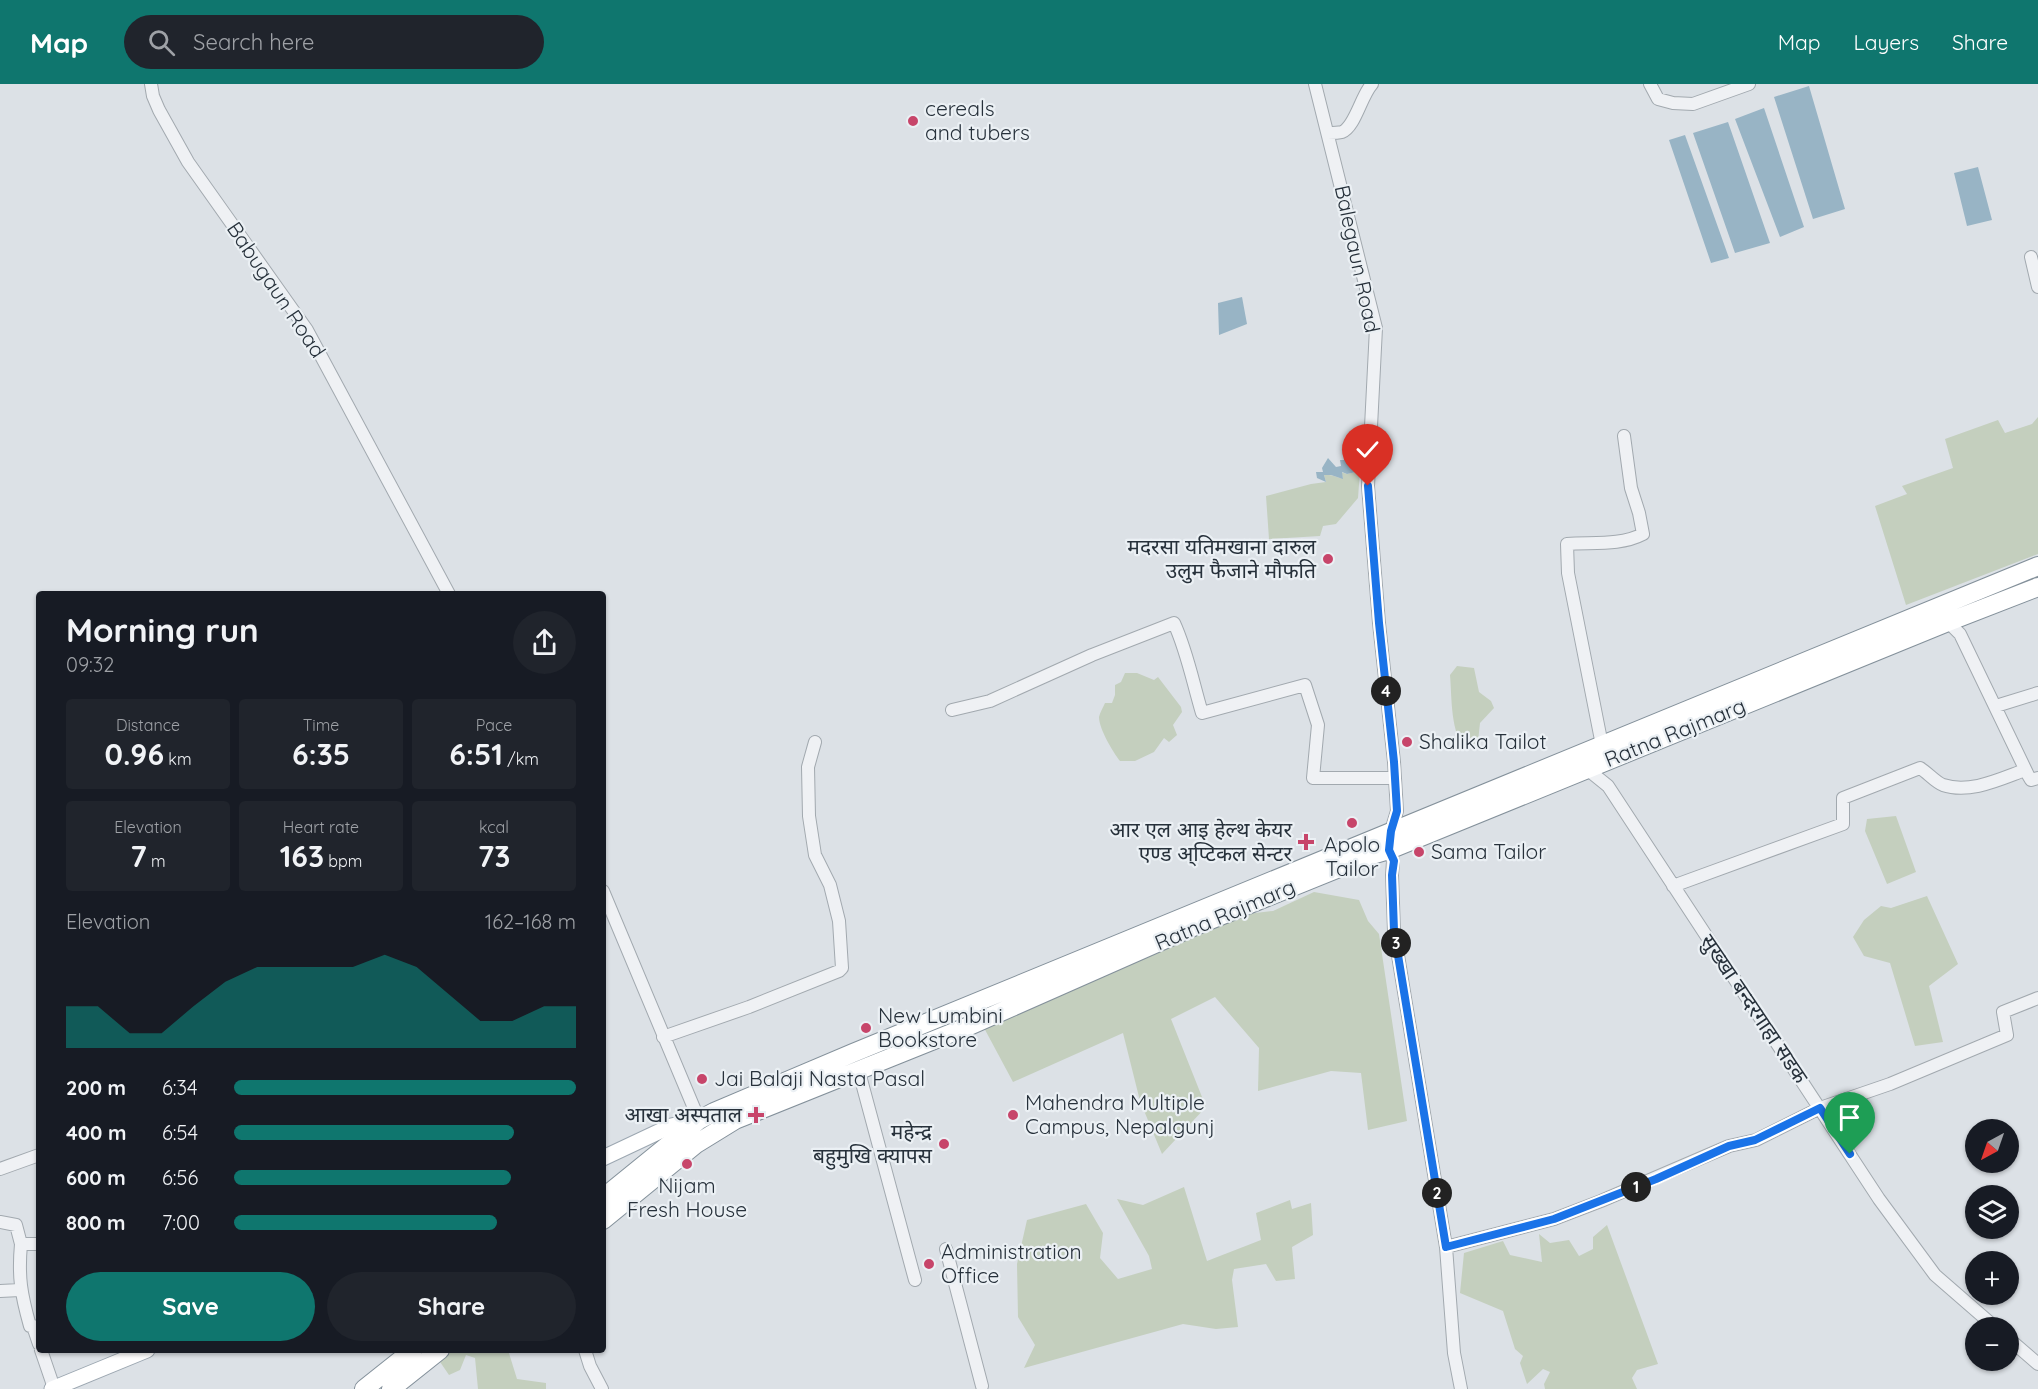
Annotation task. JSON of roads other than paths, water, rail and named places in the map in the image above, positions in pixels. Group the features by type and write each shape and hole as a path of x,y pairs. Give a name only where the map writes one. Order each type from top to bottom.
{"highway":[{"name":"Ratna Rajmarg","path":"606,1218 696,1143 735,1120 991,1017 1193,927 1368,856 1390,840 1602,745 2038,566"},
{"name":"Ratna Rajmarg","path":"606,1196 699,1120 714,1112 853,1053 1390,840 1587,769 2038,587"},
{"path":"364,1389 409,1353"},
{"path":"391,1389 436,1353"}],"main road":[{"path":"606,1157 671,1126 699,1120"},
{"path":"53,1389 140,1353"}],"street":[{"name":"Babugaun Road","path":"151,84 159,110 188,162 307,330 447,591"},
{"name":"Balegaun Road","path":"1315,84 1376,328 1368,486 1397,811 1390,840 1394,861 1392,875 1394,931 1446,1247 1454,1353 1461,1389"},
{"path":"1328,133 1344,131 1352,124 1365,92 1372,84"},
{"path":"1650,84 1658,99 1673,103 1693,104 1749,84"},
{"path":"2031,257 2038,287"},
{"path":"1602,745 1568,573 1567,544 1605,543 1637,538 1643,534 1640,513 1630,489 1624,436"},
{"path":"1948,622 1960,634 2025,770 2031,780 2038,778"},
{"path":"952,710 990,700 1092,655 1174,623 1183,644 1202,713 1305,685 1317,725 1313,778 1395,778"},
{"path":"1996,706 2038,693"},
{"path":"663,1037 749,1006 842,968 839,921 830,885 815,855 808,816 808,767 815,742"},
{"path":"1673,886 1843,824 1843,798 1920,768 1941,784 1958,788 1983,785 2025,770"},
{"name":"सुख्खा बन्दरगाहा सडक","path":"1587,769 1608,786 1879,1199 1935,1275 1983,1317"},
{"path":"606,898 699,1120"},
{"path":"1446,1247 1554,1219 1656,1179 1729,1146 1755,1140 1820,1108 1890,1084 2007,1035 2003,1012 2038,998"},
{"path":"852,1074 859,1072 915,1280"},
{"path":"0,1169 36,1156"},
{"path":"0,1222 16,1225 21,1244 20,1290 30,1326 33,1326 36,1335"},
{"path":"21,1244 36,1244"},
{"path":"946,1249 982,1386"},
{"path":"0,1291 20,1290"},
{"path":"2019,1348 2038,1364"},
{"path":"42,1353 53,1389"},
{"path":"586,1353 602,1389"}],"water":[{"path":"1809,86 1845,209 1813,219 1774,97"},
{"path":"1764,108 1804,227 1780,237 1735,119"},
{"path":"1728,122 1770,243 1735,253 1693,133"},
{"path":"1685,135 1729,258 1711,263 1669,140"},
{"path":"1978,167 1992,220 1967,226 1954,173"},
{"path":"1242,297 1247,324 1219,335 1218,303"},
{"path":"1328,458 1336,467 1341,466 1340,460 1349,460 1358,463 1361,469 1347,474 1342,472 1343,479 1324,475 1326,482 1317,478 1316,472 1323,472 1322,468"}],"place":[{"name":"cereals and tubers","path":"913,121"},
{"name":"मदरसा यतिमखाना दारुल उलुम फैजाने माैफति","path":"1328,559"},
{"name":"Shalika Tailot","path":"1407,742"},
{"name":"Apolo Tailor","path":"1352,823"},
{"name":"आर एल आइ हेल्थ केयर एण्ड अ्प्टिकल सेन्टर","path":"1306,842"},
{"name":"Sama Tailor","path":"1419,852"},
{"name":"New Lumbini Bookstore","path":"866,1028"},
{"name":"Jai Balaji Nasta Pasal","path":"702,1079"},
{"name":"आखा अस्पताल","path":"756,1115"},
{"name":"Mahendra Multiple Campus, Nepalgunj","path":"1013,1115"},
{"name":"महेन्द्र बहुमुखि क्यापस","path":"944,1144"},
{"name":"Nijam Fresh House","path":"687,1164"},
{"name":"Administration Office","path":"929,1264"}]}
